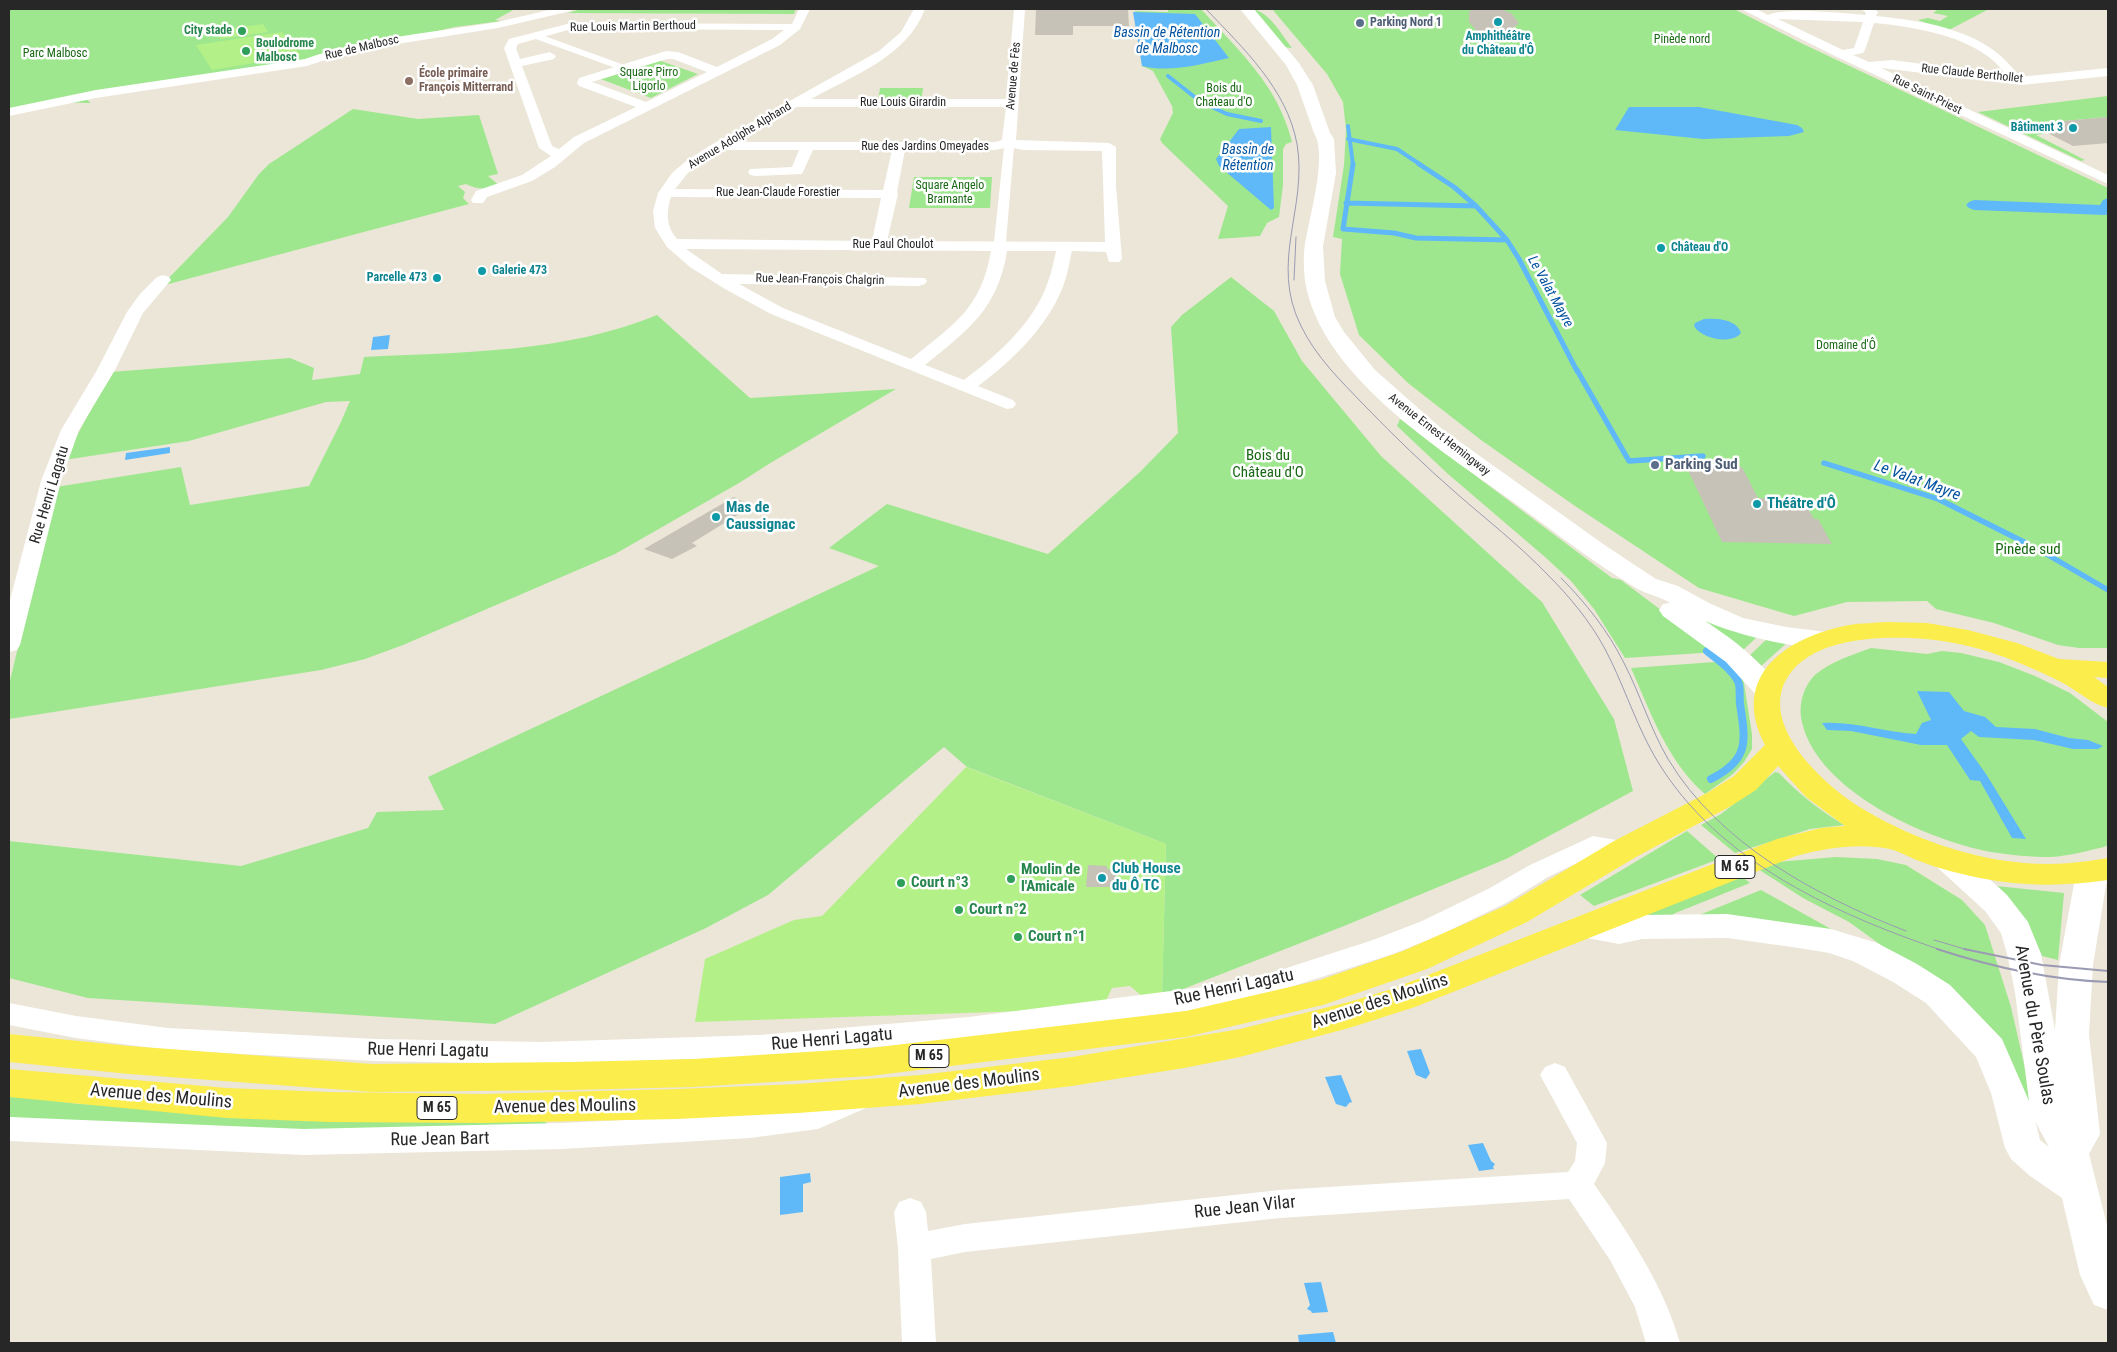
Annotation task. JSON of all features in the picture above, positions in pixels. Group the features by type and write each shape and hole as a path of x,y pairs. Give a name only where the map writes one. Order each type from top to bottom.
{"main road":[{"name":"Avenue Ernest Hemingway","path":"1247,9 1292,64 1305,85 1322,133 1326,139 1327,173 1314,246 1315,281 1325,317 1347,352 1380,388 1426,428 1597,551 1647,584 1668,591 1700,609 1735,624 1786,635 1826,639"},
{"name":"Avenue Ernest Hemingway","path":"1264,9 1302,55 1317,78 1325,100 1332,132 1326,139"},
{"name":"Avenue Ernest Hemingway","path":"1647,584 1652,596 1735,655 1757,675 1768,691"},
{"path":"2100,871 2048,876 1999,871 1949,860 1893,839 1855,818 1823,796 1797,771 1779,747 1768,718 1768,691 1775,674 1788,659 1805,648 1826,639 1868,630 1903,630 1940,633 1978,641 2015,652 2052,667 2108,699"},
{"path":"2052,667 2108,670"},
{"name":"Avenue des Moulins","path":"9,1048 129,1060 372,1078 694,1074 870,1062 1186,1024 1323,992 1415,960 1516,914 1626,849 1746,783 1779,747"},
{"name":"Avenue des Moulins","path":"9,1083 225,1103 406,1108 568,1108 810,1099 867,1095 1027,1078 1213,1049 1347,1017 1403,998 1788,848 1821,839 1849,836 1893,839"},
{"name":"Avenue du Père Soulas","path":"1949,860 1996,903 2016,930 2024,954 2032,992 2049,1112 2074,1170 2100,1275 2108,1292"},
{"name":"Avenue du Père Soulas","path":"2074,1170 2082,1134 2072,1034 2076,965 2100,871"},
{"path":"1583,927 1619,932 1642,926 1726,926 1831,941 1865,952 1905,973 1938,994 1990,1049 2009,1093 2024,1148 2043,1165 2074,1170"}],"street":[{"name":"Rue de Malbosc","path":"9,112 96,94 307,62 333,53 402,39 512,23 567,9"},
{"path":"478,200 481,194 511,185 533,175 550,164 579,140 776,42 796,27 804,9"},
{"name":"Avenue Adolphe Alphand","path":"919,9 914,24 907,34 883,54 718,146 683,170 661,199 660,220 662,229 672,244 683,254 720,279 777,311 1007,404"},
{"name":"Avenue de Fès","path":"913,366 969,318 994,278 1000,244 1020,9"},
{"name":"Rue Saint-Priest","path":"1747,9 2108,180"},
{"path":"1841,54 1859,50 1868,14"},
{"path":"1773,16 1868,14 1931,30 1974,43 1993,54 2008,68 2015,80"},
{"path":"512,23 536,36"},
{"path":"498,25 536,36 624,68"},
{"path":"608,38 615,36 621,27"},
{"name":"Rue Louis Martin Berthoud","path":"561,154 546,148 509,46 513,42 567,28 796,27"},
{"path":"646,106 583,83 583,81 666,55 674,55 717,71"},
{"path":"515,63 550,56"},
{"name":"Rue Claude Berthollet","path":"1866,65 1892,64 2015,80 2108,72"},
{"name":"Rue Louis Girardin","path":"794,103 1011,104"},
{"name":"Rue des Jardins Omeyades","path":"718,146 899,147 1009,145 1109,147 1109,186 1114,253"},
{"path":"755,172 797,171 806,147"},
{"path":"879,245 891,194 899,147"},
{"path":"2090,171 2108,168"},
{"name":"Rue Jean-Claude Forestier","path":"665,193 891,194"},
{"name":"Rue Paul Choulot","path":"672,244 1000,244 1065,246 1114,253"},
{"path":"966,387 1008,351 1035,322 1053,292 1065,246"},
{"name":"Rue Jean-François Chalgrin","path":"720,279 919,281"},
{"name":"Rue Henri Lagatu","path":"9,645 51,481 70,430 106,370 136,312 146,297 163,280"},
{"name":"Rue Henri Lagatu","path":"9,1014 76,1027 168,1039 375,1050 532,1053 759,1046 968,1028 1202,998 1275,982 1323,968 1430,928 1497,896 1539,871 1593,846 1626,849"},
{"path":"1555,1075 1592,1143 1590,1163 1577,1184 1621,1250 1650,1303 1662,1343"},
{"name":"Rue Jean Bart","path":"9,1128 304,1142 562,1136 750,1126 818,1117 867,1095"},
{"name":"Rue Jean Vilar","path":"914,1248 965,1238 1280,1204 1577,1184"},
{"path":"910,1212 914,1248 919,1343"}],"green space":[{"name":"Parc Malbosc","path":"9,9 515,9 495,20 502,21 455,27 320,58 82,96 91,103 46,102 9,110"},
{"path":"581,9 796,9 794,14 568,13"},
{"name":"Bois du Chateau d'O","path":"1168,9 1201,9 1256,70 1277,103 1286,122 1292,142 1286,144 1283,149 1283,185 1279,217 1267,223 1260,236 1218,239 1228,206 1160,139 1173,113 1172,106 1153,71 1142,66 1135,11 1168,12"},
{"path":"1250,9 1263,13 1292,48 1283,47"},
{"name":"Domaine d'Ô","path":"1272,9 1734,9 1803,44 2108,188 2108,648 2079,648 2058,645 1994,623 1936,609 1927,601 1847,602 1794,616 1699,588 1575,506 1481,440 1408,383 1359,335 1340,274 1342,239 1333,237 1344,165 1346,130 1343,102 1327,74"},
{"path":"1932,9 1989,9 1947,31 1918,20 1928,18 1940,21 1948,16 1933,13 1937,10"},
{"name":"City stade","path":"263,24 268,32 221,39 216,31"},
{"name":"Boulodrome Malbosc","path":"282,32 301,55 212,70 196,45"},
{"name":"Square Pirro Ligorlo","path":"658,60 698,74 651,98 598,78"},
{"path":"880,88 923,88 921,102 878,101"},
{"path":"2108,96 2108,117 2031,124 2047,133 2036,135 2085,160 2081,161 1978,112"},
{"path":"353,109 418,119 479,115 498,174 488,176 500,186 483,188 466,184 458,186 465,192 463,198 469,204 161,286 228,217 259,174 269,164"},
{"name":"Square Angelo Bramante","path":"914,177 992,177 990,208 909,208"},
{"name":"Bois du Château d'O","path":"1231,277 1274,311 1302,361 1381,456 1542,602 1614,719 1633,791 1506,859 1344,926 1178,991 1162,994 1166,844 967,767 944,747 768,895 706,928 495,1024 88,998 9,978 9,841 241,866 368,828 377,812 444,810 428,777 879,566 829,548 887,504 1048,554 1140,472 1178,433 1171,327 1182,315"},
{"path":"657,315 750,398 896,389 739,483 615,554 403,645 365,659 321,670 9,719 9,685 56,487 181,467 190,505 309,486 350,401 326,402 189,441 64,460 111,372 290,358 314,368 312,380 360,374 364,357 476,352 550,344 622,328"},
{"path":"1400,419 1612,578 1621,580 1717,652 1625,658 1594,609 1571,581 1448,474 1397,426"},
{"path":"1675,602 1758,636 1742,651"},
{"path":"1768,638 1789,641 1760,667 1748,657"},
{"path":"1871,648 1927,654 1942,651 1961,653 1999,662 2035,676 2070,693 2108,722 2108,845 2064,856 2051,857 1991,852 1965,846 1907,824 1878,808 1852,790 1829,770 1812,747 1802,722 1801,703 1808,684 1822,669"},
{"path":"1729,661 1743,677 1752,734 1752,749 1733,774 1705,794 1680,767 1670,751 1653,719 1631,668"},
{"name":"Moulin de l'Amicale","path":"966,767 1166,844 1162,994 1143,997 1130,986 1112,988 1105,1003 1025,1011 695,1022 705,959 794,920 822,916"},
{"path":"1775,772 1779,773 1802,795 1844,825 1810,829 1735,853 1701,825 1721,814"},
{"path":"1687,831 1719,859 1594,906 1580,895"},
{"path":"1836,857 1877,859 1906,865 1962,900 1985,925 2011,1007 2027,1077 2031,1107 1928,979 1849,922 1803,898 1758,869 1777,862"},
{"path":"1740,875 1750,883 1673,914 1676,918 1642,915"},
{"path":"1996,886 2064,893 2058,960 2042,956 2030,929"},
{"path":"1761,890 1840,934 1692,918"},
{"path":"9,1095 79,1104 541,1121 546,1122 547,1126 212,1131 9,1117"}],"water":[{"name":"Bassin de Rétention de Malbosc","path":"1133,12 1195,14 1229,58 1175,68 1164,69 1142,66"},
{"path":"1629,107 1699,107 1797,125 1804,132 1789,136 1703,139 1615,130"},
{"name":"Bassin de Rétention","path":"1271,127 1274,208 1271,210 1219,166 1216,159 1239,129"},
{"path":"1704,319 1720,319 1731,322 1739,328 1741,333 1731,339 1710,337 1698,331 1694,326 1695,323"},
{"path":"390,335 388,349 371,350 373,337"},
{"path":"170,447 170,453 125,460 126,453"},
{"path":"1917,691 1949,692 1964,711 1985,717 1996,727 2035,729 2069,738 2088,740 2103,746 2098,749 2073,749 2034,740 1979,737 1971,731 1961,739 1986,774 2026,839 2012,838 1980,781 1970,780 1947,745 1921,745 1851,731 1827,730 1822,723 1857,725 1916,734 1922,723 1931,720"},
{"path":"1421,1049 1430,1073 1426,1079 1416,1075 1407,1051"},
{"path":"1341,1075 1352,1102 1346,1107 1336,1104 1325,1077"},
{"path":"1483,1143 1491,1161 1495,1164 1494,1169 1479,1171 1468,1145"},
{"path":"810,1173 811,1182 803,1184 803,1212 780,1215 780,1177"},
{"path":"1321,1282 1328,1312 1312,1313 1307,1309 1310,1305 1304,1283"},
{"path":"1333,1332 1336,1343 1299,1343 1298,1335"}],"building":[{"path":"1036,9 1128,9 1129,26 1073,26 1073,35 1035,35"},
{"name":"Amphithéâtre du Château d'Ô","path":"1476,9 1501,9 1511,13 1519,23 1510,31 1480,35 1469,22 1469,11"},
{"name":"Bâtiment 3","path":"2108,117 2108,143 2073,146 2030,124"},
{"name":"Théâtre d'Ô","path":"1686,466 1742,467 1758,498 1777,499 1801,496 1814,519 1818,519 1832,544 1722,542"},
{"name":"Mas de Caussignac","path":"734,497 752,506 692,543 697,546 672,559 644,549"},
{"name":"Club House du Ô TC","path":"1088,865 1107,866 1107,869 1117,870 1116,887 1086,887"}],"waterway":[{"name":"Le Valat Mayre","path":"1168,76 1201,102 1227,114 1261,121"},
{"path":"1348,126 1350,139"},
{"name":"Le Valat Mayre","path":"1350,139 1397,149 1421,165"},
{"path":"1350,139 1353,164"},
{"path":"1347,203 1353,164"},
{"name":"Le Valat Mayre","path":"1419,164 1454,187 1476,206"},
{"path":"1347,203 1476,206"},
{"path":"1347,203 1343,229 1394,233 1416,238 1507,240"},
{"path":"1974,205 2105,210 2108,209 2108,203"},
{"name":"Le Valat Mayre","path":"1476,206 1507,240"},
{"name":"Le Valat Mayre","path":"1507,240 1519,259 1577,371"},
{"name":"Le Valat Mayre","path":"1577,370 1629,461 1703,456"},
{"name":"Le Valat Mayre","path":"1824,463 1938,499 2026,543"},
{"name":"Le Valat Mayre","path":"2043,552 2108,590"},
{"path":"1707,651 1728,668 1738,681 1743,729 1742,749 1738,757 1732,765 1711,779"}],"tram line":[{"path":"1206,9 1262,70 1274,87 1292,124 1297,144 1299,168 1288,280 1292,302 1301,326 1321,358 1375,417 1409,450 1525,553 1571,600 1593,629 1605,649 1650,748 1675,786 1704,820 1738,850 1776,876 1815,898 1857,918 1941,950"},
{"path":"1294,280 1296,237"},
{"path":"1561,578 1588,607 1604,629 1630,675 1668,759 1689,789 1714,817 1742,842 1772,864 1805,884 1872,917 1906,931"},
{"path":"1934,940 1966,949"},
{"path":"1937,949 2022,972 2065,979 2108,982"},
{"path":"1966,949 2042,965 2108,971"}],"place":[{"name":"Amphithéâtre du Château d'Ô","path":"1498,22"},
{"name":"Parking Nord 1","path":"1360,23"},
{"name":"City stade","path":"242,31"},
{"name":"Boulodrome Malbosc","path":"246,51"},
{"name":"École primaire François Mitterrand","path":"409,81"},
{"name":"Bâtiment 3","path":"2073,128"},
{"name":"Château d'O","path":"1661,248"},
{"name":"Galerie 473","path":"482,271"},
{"name":"Parcelle 473","path":"437,278"},
{"name":"Parking Sud","path":"1655,465"},
{"name":"Théâtre d'Ô","path":"1757,504"},
{"name":"Mas de Caussignac","path":"716,517"},
{"name":"Club House du Ô TC","path":"1102,878"},
{"name":"Moulin de l'Amicale","path":"1011,879"},
{"name":"Court n°3","path":"901,883"},
{"name":"Court n°2","path":"959,910"},
{"name":"Court n°1","path":"1018,937"}],"park label":[{"name":"Pinède nord","path":"1682,40"},
{"name":"Pinède sud","path":"2028,550"}]}
